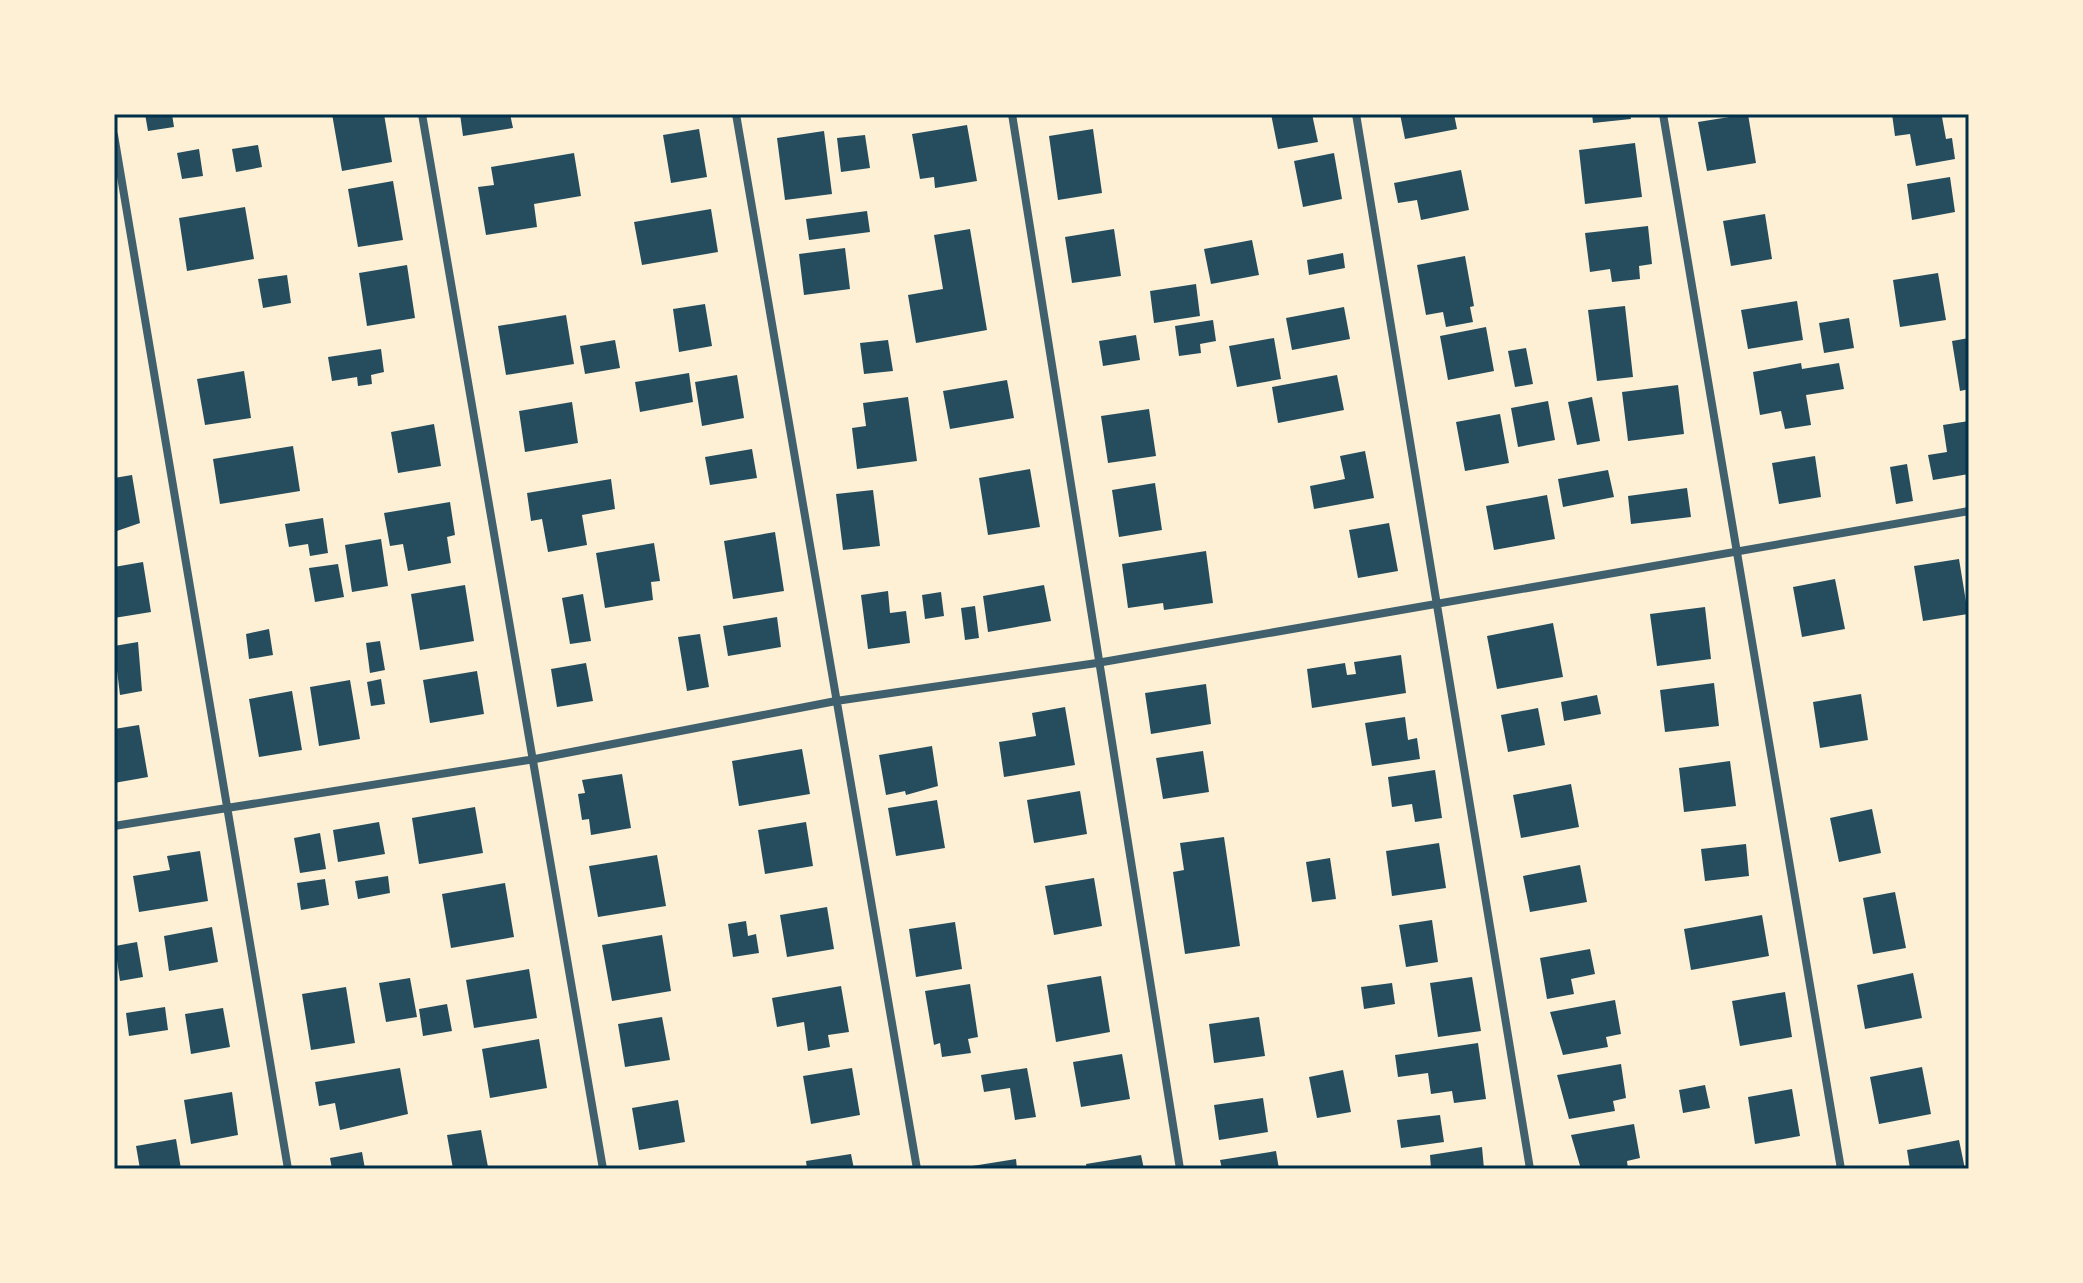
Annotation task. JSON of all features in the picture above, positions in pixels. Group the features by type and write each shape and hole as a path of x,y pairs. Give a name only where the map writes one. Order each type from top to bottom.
{"street":[{"path":"422,114 603,1169"},
{"path":"736,114 917,1169"},
{"path":"1012,114 1180,1169"},
{"path":"1356,114 1530,1169"},
{"path":"1663,114 1739,550 1841,1169"},
{"path":"114,135 288,1169"},
{"path":"114,826 228,805 535,759 836,701 1097,663 1969,511"}],"building":[{"path":"145,114 172,114 174,127 148,131"},
{"path":"332,114 384,114 392,162 342,171"},
{"path":"460,114 510,114 513,128 463,136"},
{"path":"1271,114 1312,114 1318,142 1278,149"},
{"path":"1400,114 1454,114 1457,129 1405,139"},
{"path":"1592,114 1630,114 1631,119 1593,123"},
{"path":"1748,114 1756,163 1707,171 1698,122"},
{"path":"1892,114 1942,117 1946,139 1952,138 1955,159 1916,166 1910,134 1895,136"},
{"path":"967,125 977,181 935,188 934,177 920,179 912,134"},
{"path":"699,129 707,177 671,183 663,135"},
{"path":"1093,129 1102,193 1058,200 1049,136"},
{"path":"824,131 832,194 785,200 777,138"},
{"path":"865,135 870,168 841,172 837,138"},
{"path":"1635,143 1642,197 1585,204 1579,150"},
{"path":"258,145 262,167 236,172 232,149"},
{"path":"199,149 203,176 182,179 177,153"},
{"path":"574,153 581,196 534,204 537,227 486,235 478,187 494,185 491,167"},
{"path":"1334,153 1342,199 1303,207 1294,161"},
{"path":"1461,170 1469,210 1421,220 1417,200 1398,203 1394,183"},
{"path":"1950,177 1955,212 1912,220 1907,184"},
{"path":"393,181 403,240 358,247 348,189"},
{"path":"245,207 254,259 187,271 179,218"},
{"path":"711,209 718,252 642,265 634,222"},
{"path":"867,211 870,232 809,240 806,219"},
{"path":"1765,214 1772,259 1731,266 1723,221"},
{"path":"1648,226 1652,264 1639,266 1640,279 1612,282 1610,269 1590,272 1585,233"},
{"path":"970,229 987,330 916,343 908,295 943,289 934,235"},
{"path":"1114,229 1121,276 1072,283 1065,237"},
{"path":"1252,240 1259,275 1211,284 1204,249"},
{"path":"845,248 850,289 804,295 799,254"},
{"path":"1343,253 1345,268 1309,275 1307,260"},
{"path":"1465,256 1474,306 1470,307 1473,322 1446,327 1443,312 1426,315 1417,265"},
{"path":"407,265 415,318 367,326 359,273"},
{"path":"1938,273 1946,320 1900,327 1893,280"},
{"path":"287,275 291,303 263,308 258,279"},
{"path":"1196,284 1200,316 1154,323 1150,291"},
{"path":"1797,301 1803,340 1748,349 1741,310"},
{"path":"705,304 712,346 679,352 673,309"},
{"path":"1625,306 1633,377 1597,381 1588,310"},
{"path":"1344,307 1350,339 1292,350 1286,318"},
{"path":"566,315 574,364 506,375 498,326"},
{"path":"1849,318 1854,348 1824,353 1819,323"},
{"path":"1213,320 1216,341 1200,344 1201,353 1179,356 1175,326"},
{"path":"1486,327 1494,371 1448,380 1440,336"},
{"path":"1136,335 1140,360 1103,366 1099,341"},
{"path":"1274,338 1281,379 1237,387 1229,346"},
{"path":"1969,338 1969,389 1960,391 1952,341"},
{"path":"615,340 620,368 585,374 580,346"},
{"path":"888,340 893,371 864,374 860,343"},
{"path":"1526,348 1533,384 1515,387 1508,351"},
{"path":"381,349 384,372 371,375 372,384 358,386 357,377 332,381 328,357"},
{"path":"1801,363 1802,369 1839,363 1844,389 1806,395 1811,425 1785,429 1781,411 1760,415 1753,372"},
{"path":"244,371 251,418 205,425 197,379"},
{"path":"689,373 693,402 640,412 635,382"},
{"path":"737,375 744,418 702,426 695,382"},
{"path":"1337,375 1344,410 1278,423 1272,387"},
{"path":"1007,380 1014,418 950,429 943,391"},
{"path":"1678,385 1684,434 1628,441 1622,392"},
{"path":"908,397 917,461 857,469 852,428 866,426 863,403"},
{"path":"1592,397 1600,441 1577,445 1568,402"},
{"path":"1548,401 1555,440 1518,447 1511,408"},
{"path":"572,402 578,443 525,452 519,411"},
{"path":"1149,409 1156,456 1108,463 1101,416"},
{"path":"1500,414 1509,463 1465,471 1456,422"},
{"path":"1969,421 1969,474 1933,480 1928,455 1947,452 1943,425"},
{"path":"434,424 441,466 398,473 391,432"},
{"path":"293,446 300,491 220,504 213,459"},
{"path":"752,449 757,478 710,485 705,457"},
{"path":"1365,451 1374,498 1314,509 1310,486 1345,479 1340,456"},
{"path":"1815,456 1821,497 1779,504 1772,463"},
{"path":"1907,464 1913,501 1896,504 1890,467"},
{"path":"1030,469 1040,527 988,535 979,478"},
{"path":"1608,470 1614,497 1563,507 1558,479"},
{"path":"132,475 140,523 114,532 114,478"},
{"path":"611,479 615,509 582,515 587,545 548,552 542,519 531,521 527,493"},
{"path":"1155,483 1162,530 1119,537 1112,490"},
{"path":"1687,488 1691,517 1631,524 1628,496"},
{"path":"873,490 880,546 843,550 836,494"},
{"path":"1547,495 1555,539 1494,550 1486,506"},
{"path":"450,502 455,535 447,537 451,563 408,571 403,544 390,546 384,513"},
{"path":"323,518 328,553 310,556 308,544 289,547 285,524"},
{"path":"1389,523 1398,571 1358,578 1349,530"},
{"path":"775,532 784,591 733,599 724,541"},
{"path":"381,539 388,586 352,592 345,545"},
{"path":"654,543 660,581 651,582 653,600 605,608 596,553"},
{"path":"1206,551 1213,603 1164,610 1163,603 1128,608 1122,564"},
{"path":"1959,559 1968,614 1923,621 1914,566"},
{"path":"143,562 151,612 114,618 114,567"},
{"path":"338,564 344,597 315,602 309,568"},
{"path":"1835,579 1845,629 1802,637 1793,587"},
{"path":"465,585 474,641 420,650 411,594"},
{"path":"1044,585 1051,621 988,632 983,596"},
{"path":"888,591 890,613 906,611 910,643 868,649 861,595"},
{"path":"941,592 944,616 925,619 922,595"},
{"path":"583,594 591,641 570,644 562,598"},
{"path":"975,606 979,638 965,640 961,608"},
{"path":"1705,607 1711,659 1657,666 1650,614"},
{"path":"777,617 781,647 728,656 723,626"},
{"path":"1553,623 1563,677 1497,689 1487,636"},
{"path":"269,629 273,655 249,659 246,634"},
{"path":"700,634 709,687 687,691 678,637"},
{"path":"380,641 385,670 370,673 366,643"},
{"path":"138,642 142,691 120,695 114,646"},
{"path":"1401,655 1406,693 1312,708 1307,669 1345,663 1347,675 1356,674 1354,662"},
{"path":"586,663 593,701 557,707 551,669"},
{"path":"477,671 484,714 430,723 423,680"},
{"path":"381,679 385,704 371,706 367,682"},
{"path":"350,680 360,739 319,746 310,687"},
{"path":"1714,683 1719,726 1665,732 1660,690"},
{"path":"1206,684 1211,724 1151,734 1145,693"},
{"path":"292,691 302,750 259,757 249,699"},
{"path":"1861,694 1868,740 1820,748 1813,702"},
{"path":"1597,695 1601,714 1564,721 1561,702"},
{"path":"1065,707 1075,765 1004,777 999,742 1036,736 1032,713"},
{"path":"1538,708 1545,745 1508,752 1501,715"},
{"path":"1405,717 1408,740 1417,738 1420,759 1372,766 1365,723"},
{"path":"139,725 148,777 114,783 114,729"},
{"path":"932,746 938,786 906,795 905,791 886,795 879,755"},
{"path":"802,749 810,794 739,806 732,761"},
{"path":"1203,751 1209,792 1163,799 1156,758"},
{"path":"1730,761 1736,806 1684,812 1679,768"},
{"path":"1435,770 1442,818 1415,822 1412,804 1392,807 1388,777"},
{"path":"622,774 631,828 591,835 589,819 582,820 578,794 585,793 582,780"},
{"path":"1571,784 1579,827 1521,838 1513,795"},
{"path":"1080,791 1087,834 1034,843 1027,800"},
{"path":"937,800 945,848 896,856 888,808"},
{"path":"475,807 483,853 419,864 412,818"},
{"path":"1872,809 1881,853 1839,862 1830,818"},
{"path":"379,822 385,854 338,862 333,830"},
{"path":"806,822 813,866 765,874 758,830"},
{"path":"320,833 326,869 300,873 294,838"},
{"path":"1224,837 1240,946 1185,954 1173,872 1184,870 1180,843"},
{"path":"1439,843 1446,888 1392,896 1386,851"},
{"path":"1746,844 1749,876 1705,881 1701,849"},
{"path":"200,851 208,901 139,912 133,876 170,870 167,856"},
{"path":"657,855 666,906 598,917 589,866"},
{"path":"1330,858 1336,899 1312,902 1306,862"},
{"path":"1580,865 1587,902 1530,912 1523,876"},
{"path":"388,876 390,893 358,899 355,881"},
{"path":"1094,878 1102,926 1054,935 1045,886"},
{"path":"325,879 329,905 301,910 297,883"},
{"path":"505,883 514,937 451,948 442,894"},
{"path":"1895,892 1906,948 1873,954 1863,898"},
{"path":"827,907 834,949 787,957 780,915"},
{"path":"1762,915 1769,956 1691,970 1684,929"},
{"path":"1432,920 1438,962 1406,967 1399,925"},
{"path":"746,921 748,936 756,934 759,953 733,957 728,924"},
{"path":"955,922 962,969 916,977 909,929"},
{"path":"212,927 218,962 169,971 164,936"},
{"path":"662,935 671,991 612,1001 602,945"},
{"path":"137,942 143,977 120,981 115,946"},
{"path":"1590,949 1595,974 1571,979 1574,994 1547,999 1540,958"},
{"path":"529,969 537,1018 474,1028 466,980"},
{"path":"1913,973 1922,1018 1865,1029 1857,985"},
{"path":"1101,976 1110,1032 1056,1042 1047,985"},
{"path":"1472,977 1481,1031 1438,1037 1430,983"},
{"path":"410,978 417,1017 386,1022 379,983"},
{"path":"1392,983 1395,1004 1364,1009 1361,987"},
{"path":"970,984 978,1037 968,1039 971,1053 942,1057 940,1043 934,1045 925,991"},
{"path":"841,986 849,1032 828,1035 830,1047 808,1051 804,1022 777,1027 772,998"},
{"path":"346,987 355,1043 311,1050 302,994"},
{"path":"1785,992 1792,1037 1740,1046 1732,1001"},
{"path":"1615,1000 1621,1034 1606,1037 1608,1047 1563,1055 1550,1012"},
{"path":"447,1004 452,1031 423,1036 419,1009"},
{"path":"165,1007 168,1030 129,1036 126,1013"},
{"path":"223,1008 230,1047 191,1054 185,1014"},
{"path":"662,1017 670,1060 625,1067 618,1024"},
{"path":"1259,1017 1265,1056 1214,1063 1209,1024"},
{"path":"539,1039 547,1088 490,1098 482,1049"},
{"path":"1478,1043 1486,1099 1454,1103 1452,1091 1431,1094 1428,1073 1398,1077 1395,1055"},
{"path":"1122,1054 1130,1099 1081,1107 1073,1062"},
{"path":"1621,1064 1626,1098 1613,1101 1615,1111 1569,1119 1557,1075"},
{"path":"1922,1067 1931,1114 1879,1124 1870,1077"},
{"path":"400,1068 408,1114 340,1130 335,1103 319,1106 315,1082"},
{"path":"852,1068 860,1115 811,1124 803,1076"},
{"path":"1027,1068 1036,1117 1015,1120 1010,1088 984,1092 981,1075"},
{"path":"1343,1070 1351,1112 1317,1118 1309,1077"},
{"path":"1705,1085 1710,1108 1683,1113 1679,1090"},
{"path":"1792,1089 1800,1136 1755,1144 1748,1097"},
{"path":"232,1092 238,1135 191,1144 184,1100"},
{"path":"1263,1098 1268,1132 1219,1140 1214,1105"},
{"path":"678,1100 685,1142 639,1150 632,1108"},
{"path":"1440,1115 1444,1142 1401,1148 1397,1120"},
{"path":"1634,1124 1640,1158 1627,1161 1628,1169 1581,1169 1571,1135"},
{"path":"481,1130 488,1167 453,1169 447,1135"},
{"path":"176,1139 181,1169 140,1169 136,1146"},
{"path":"1959,1140 1965,1169 1910,1169 1907,1150"},
{"path":"1482,1147 1484,1169 1431,1169 1430,1155"},
{"path":"1276,1151 1279,1169 1222,1169 1220,1160"},
{"path":"362,1152 365,1169 332,1169 330,1158"},
{"path":"851,1154 854,1169 807,1169 806,1161"},
{"path":"1141,1155 1144,1169 1087,1169 1086,1164"},
{"path":"1016,1159 1017,1169 966,1169 966,1167"}]}
